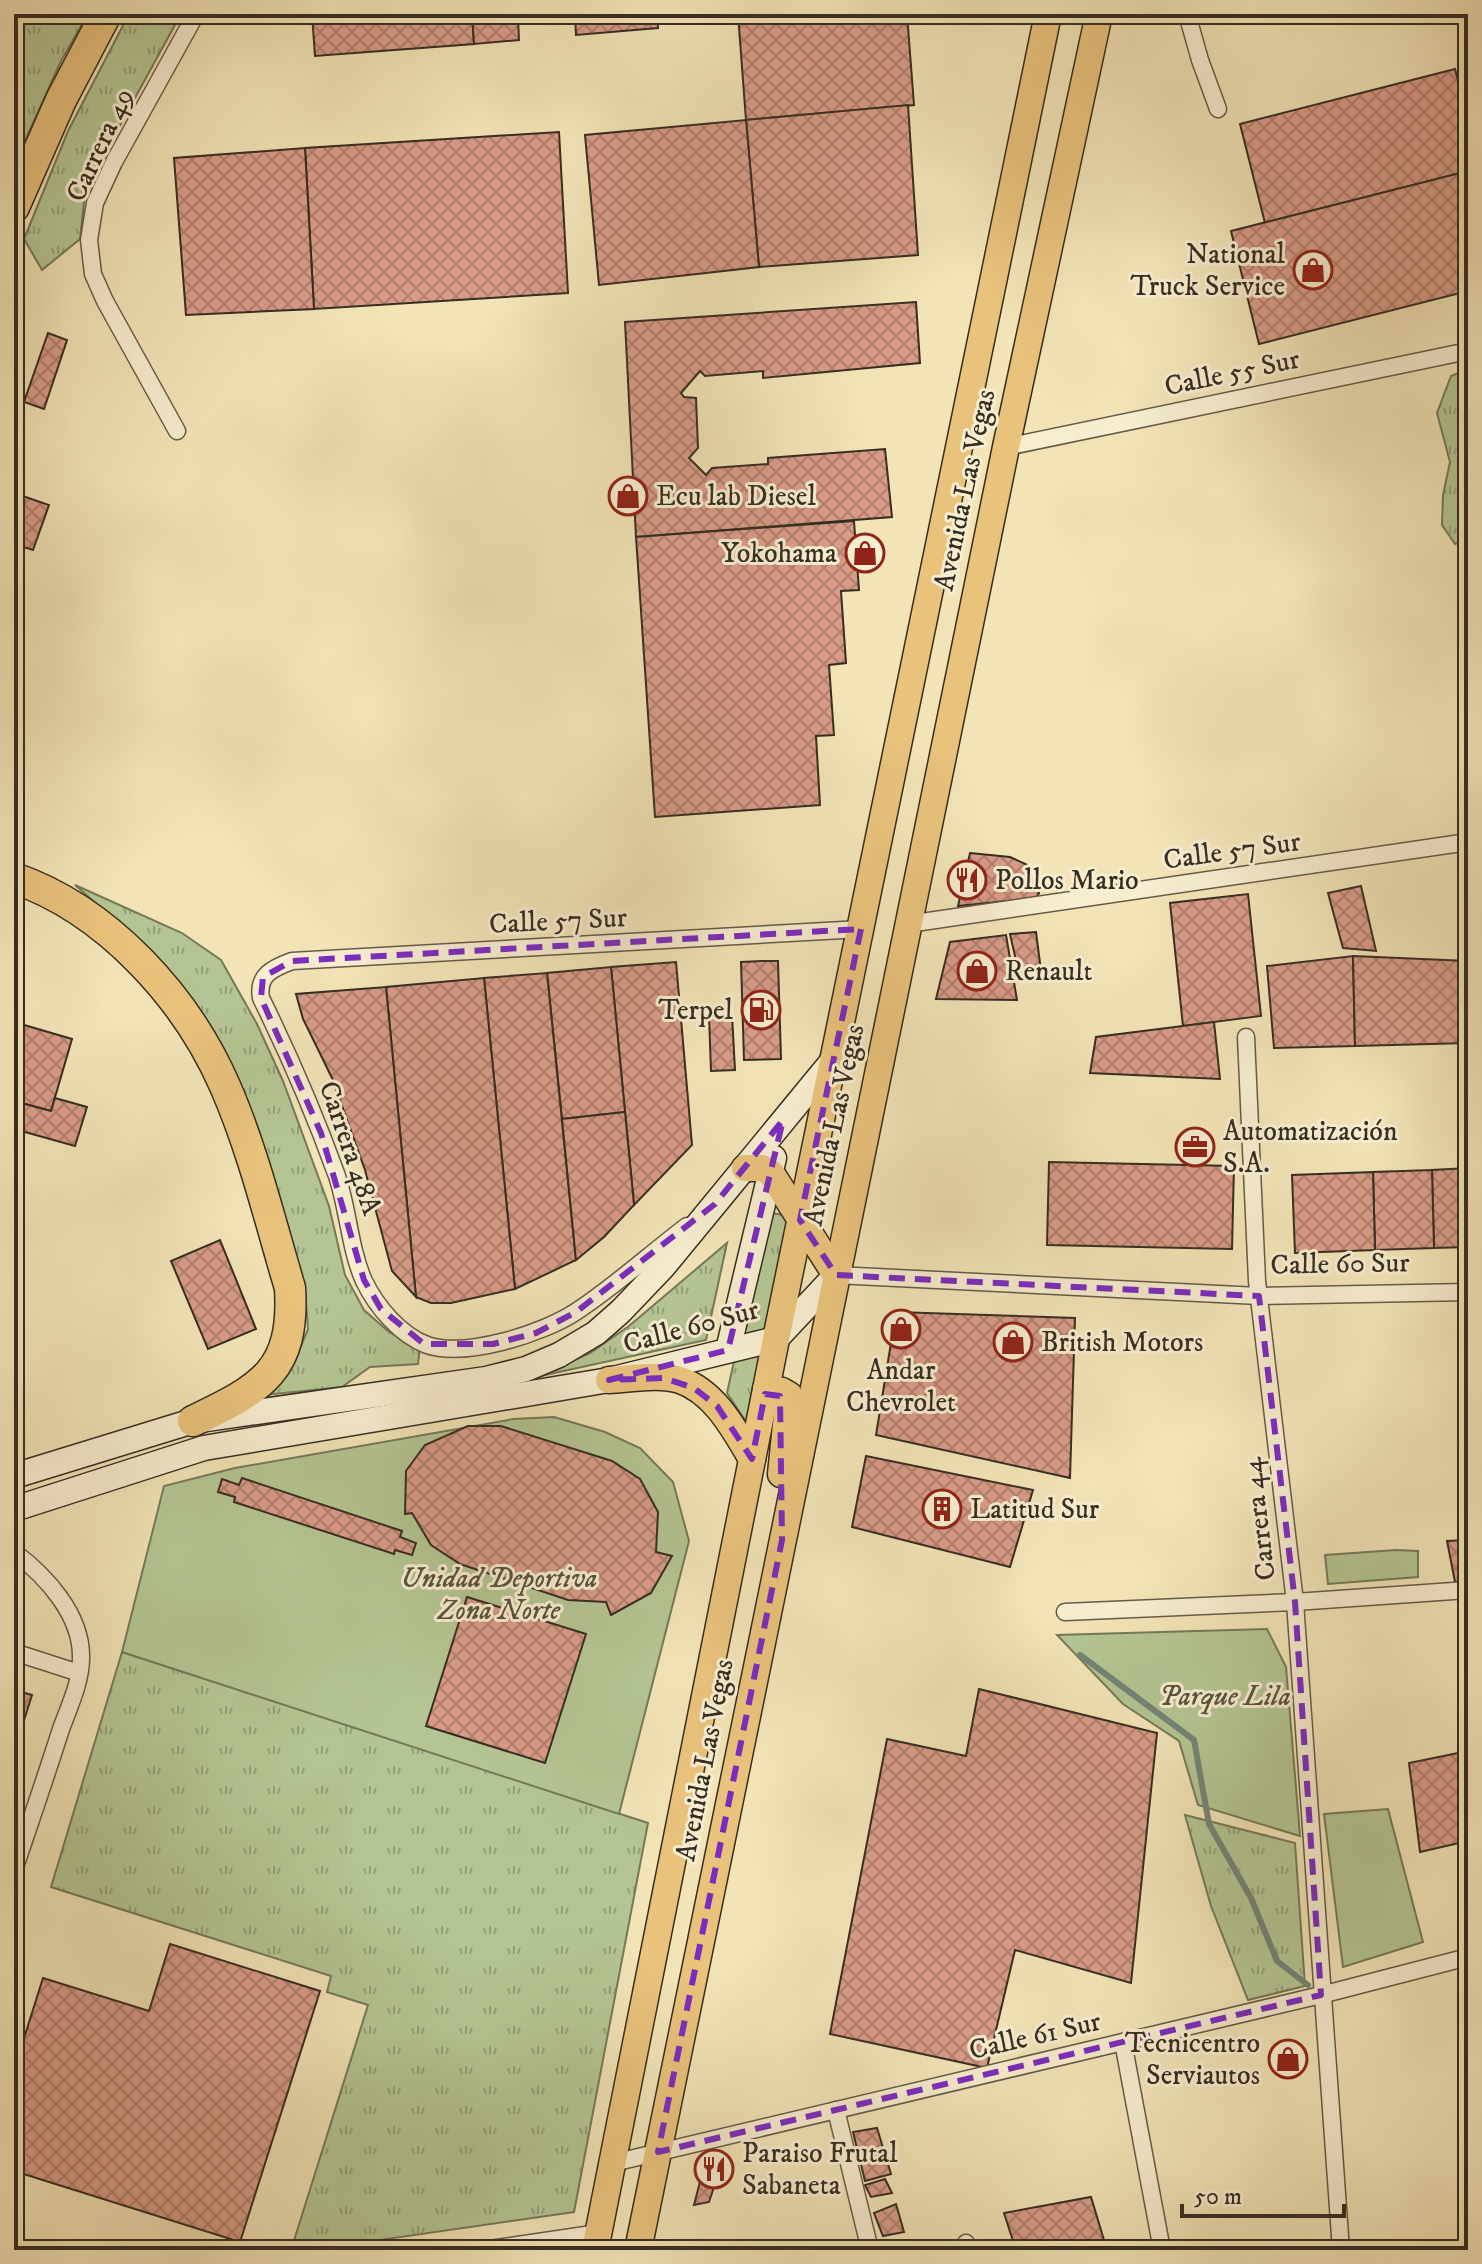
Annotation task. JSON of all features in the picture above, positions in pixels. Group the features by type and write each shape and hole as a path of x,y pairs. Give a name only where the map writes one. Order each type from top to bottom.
{"highway":[{"path":"14,207 61,100 106,14"},
{"path":"14,878 78,909 102,927 153,977 185,1015 205,1048 236,1114 290,1288 292,1318 287,1345 268,1378 228,1404 193,1421"}],"main road":[{"name":"Avenida Las Vegas","path":"597,2241 800,1220 1048,14"},
{"name":"Avenida Las Vegas","path":"638,2250 1006,447 1099,14"},
{"path":"728,1350 758,1170 783,1121 834,1059"},
{"name":"Calle 60 Sur","path":"14,1476 193,1421 446,1385 526,1369 559,1355 596,1333 663,1267 715,1204 758,1170"},
{"path":"758,1170 800,1220 836,1275"},
{"name":"Calle 60 Sur","path":"14,1509 215,1445 609,1380 776,1339 836,1275"},
{"path":"609,1380 664,1378 679,1380 694,1388 717,1406 752,1459"},
{"path":"766,1389 787,1393 789,1398 781,1462 782,1540"}],"street":[{"name":"Carrera 49","path":"177,431 105,301 93,274 89,240 95,203 114,162 196,14"},
{"path":"1187,14 1218,109"},
{"name":"Calle 55 Sur","path":"1006,447 1468,351"},
{"name":"Calle 57 Sur","path":"908,924 1468,842"},
{"name":"Calle 57 Sur","path":"263,977 274,968 292,961 861,929"},
{"name":"Carrera 48A","path":"263,977 259,987 261,998 321,1133 339,1183 364,1280 381,1309 402,1330"},
{"name":"Carrera 44","path":"1246,1037 1259,1296 1295,1602 1341,2250"},
{"name":"Calle 60 Sur","path":"402,1330 424,1344 444,1349 493,1344 536,1333 576,1312 715,1204"},
{"name":"Calle 60 Sur","path":"836,1275 1259,1296 1468,1292"},
{"path":"14,1552 53,1589 71,1617 82,1657 14,1870"},
{"path":"1065,1612 1295,1602 1468,1590"},
{"path":"14,1652 79,1673"},
{"name":"Calle 61 Sur","path":"613,2163 1321,1995 1468,1957"},
{"path":"1123,2042 1162,2250"},
{"path":"836,2110 870,2250"},
{"path":"483,2250 597,2241"}],"highlighted area":[{"path":"861,929 800,1220 836,1275 1259,1296 1295,1602 1321,1995 658,2152 782,1540 780,1396 765,1394 752,1459 717,1406 694,1388 664,1378 609,1380 728,1350 783,1120 715,1204 576,1312 536,1333 493,1344 424,1344 381,1309 364,1280 321,1133 261,998 263,977 292,961"}],"green space":[{"path":"14,14 88,14 61,61 14,165"},
{"path":"129,14 181,14 90,180 80,239 42,270 24,239 68,131"},
{"path":"1468,369 1468,440 1465,447 1468,539 1455,544 1442,525 1443,495 1450,462 1437,413 1451,376"},
{"path":"75,885 182,933 221,960 257,1024 283,1081 329,1206 345,1275 364,1310 389,1332 420,1348 418,1364 370,1367 342,1387 264,1395 295,1361 308,1329 305,1289 267,1156 241,1085 203,1020 124,928"},
{"path":"767,1212 794,1217 749,1426 727,1393"},
{"path":"727,1243 706,1340 536,1377 590,1353 629,1326"},
{"name":"Unidad Deportiva Zona Norte","path":"554,1417 605,1432 640,1448 673,1482 689,1541 619,1814 122,1652 164,1486 235,1468 514,1419"},
{"path":"1418,1551 1418,1577 1328,1584 1325,1555"},
{"name":"Parque Lila","path":"1267,1629 1286,1667 1300,1836 1198,1805 1179,1741 1123,1704 1057,1635"},
{"path":"122,1652 648,1823 574,2212 310,2250 291,2250 368,2005 327,1992 331,1976 51,1887"},
{"path":"1388,1809 1423,1942 1343,1967 1324,1814"},
{"path":"1185,1815 1295,1843 1305,1986 1248,2000 1211,1906"}],"building":[{"path":"312,14 472,14 474,44 315,56"},
{"path":"472,14 559,15 518,18 519,40 474,44"},
{"path":"575,14 657,14 658,28 576,35"},
{"path":"738,14 907,14 914,105 746,120"},
{"path":"1455,69 1468,120 1468,171 1265,223 1240,124"},
{"path":"908,105 918,255 759,267 746,120"},
{"path":"746,120 759,267 599,285 585,135"},
{"path":"559,132 568,293 314,309 305,148"},
{"path":"305,148 314,309 186,315 174,158"},
{"path":"1468,171 1468,291 1259,344 1231,231"},
{"path":"916,302 920,363 763,378 763,371 705,376 700,371 681,393 684,397 696,398 698,448 689,458 706,475 712,468 768,464 768,458 885,449 892,517 636,537 625,322"},
{"path":"48,333 67,340 44,409 24,402"},
{"path":"14,493 49,505 33,550 14,544"},
{"path":"854,521 859,590 841,591 846,663 829,665 834,735 816,736 820,805 655,817 636,537"},
{"path":"970,853 1010,857 1032,867 1039,893 1036,898 958,906"},
{"path":"1361,886 1376,951 1343,948 1328,893"},
{"path":"1248,894 1261,1016 1183,1026 1170,903"},
{"path":"1036,932 1041,971 1019,974 1010,934"},
{"name":"Renault","path":"1006,935 1017,1000 936,999 950,942"},
{"path":"1353,956 1355,1046 1274,1048 1267,966"},
{"path":"1353,956 1468,961 1468,1043 1355,1046"},
{"name":"Terpel","path":"778,961 781,1059 744,1060 741,962"},
{"path":"676,962 692,1145 634,1205 611,967"},
{"path":"611,967 625,1112 562,1119 547,973"},
{"path":"547,973 576,1260 515,1289 484,978"},
{"path":"484,978 515,1289 451,1303 431,1303 416,1297 386,987"},
{"path":"386,987 416,1297 392,1271 365,1170 332,1078 303,1019 296,994"},
{"path":"732,1015 735,1070 711,1071 709,1016"},
{"path":"14,1022 72,1039 51,1111 14,1101"},
{"path":"1214,1022 1220,1079 1090,1073 1096,1037"},
{"path":"55,1098 87,1107 75,1146 14,1129 14,1101 51,1111"},
{"path":"625,1112 634,1205 604,1237 576,1260 562,1119"},
{"path":"1049,1162 1234,1166 1232,1249 1047,1245"},
{"path":"1468,1168 1468,1247 1434,1248 1432,1170"},
{"path":"1432,1170 1434,1248 1375,1250 1373,1172"},
{"path":"1373,1172 1375,1250 1295,1253 1292,1175"},
{"path":"220,1240 256,1329 208,1349 171,1261"},
{"path":"896,1312 1075,1318 1070,1478 876,1435"},
{"path":"468,1426 501,1426 612,1461 640,1479 658,1512 656,1552 672,1556 651,1593 611,1615 606,1602 568,1600 460,1564 431,1545 412,1513 405,1514 406,1471 425,1445"},
{"name":"Latitud Sur","path":"866,1456 1033,1490 1010,1567 852,1527"},
{"path":"242,1478 402,1531 400,1537 416,1543 412,1555 395,1550 394,1554 234,1502 235,1497 218,1492 222,1479 239,1485"},
{"path":"1468,1540 1468,1581 1455,1582 1447,1541"},
{"path":"467,1597 586,1634 545,1763 426,1726"},
{"path":"979,1689 1157,1733 1131,1983 1015,1950 987,2068 830,2034 887,1739 966,1756"},
{"path":"14,1690 32,1695 14,1752"},
{"path":"1468,1751 1468,1841 1420,1852 1409,1763"},
{"path":"170,1944 320,1991 240,2242 14,2171 14,2070 43,1978 149,2011"},
{"path":"877,2128 891,2174 865,2181 853,2132"},
{"path":"702,2174 718,2175 709,2202 694,2205"},
{"path":"885,2179 892,2193 871,2197 865,2185"},
{"path":"1091,2197 1107,2250 1016,2250 1004,2213"},
{"path":"896,2204 904,2232 883,2236 874,2213"}],"waterway":[{"path":"1080,1655 1194,1740 1209,1824 1251,1898 1277,1961 1308,1985"}],"place":[{"name":"National Truck Service","path":"1313,270"},
{"name":"Ecu lab Diesel","path":"628,496"},
{"name":"Yokohama","path":"865,553"},
{"name":"Pollos Mario","path":"967,880"},
{"name":"Renault","path":"977,971"},
{"name":"Terpel","path":"761,1010"},
{"name":"Automatización S.A.","path":"1195,1147"},
{"name":"Andar Chevrolet","path":"901,1329"},
{"name":"British Motors","path":"1013,1342"},
{"name":"Latitud Sur","path":"942,1509"},
{"name":"Tecnicentro Serviautos","path":"1288,2059"},
{"name":"Paraiso Frutal Sabaneta","path":"714,2169"}]}
